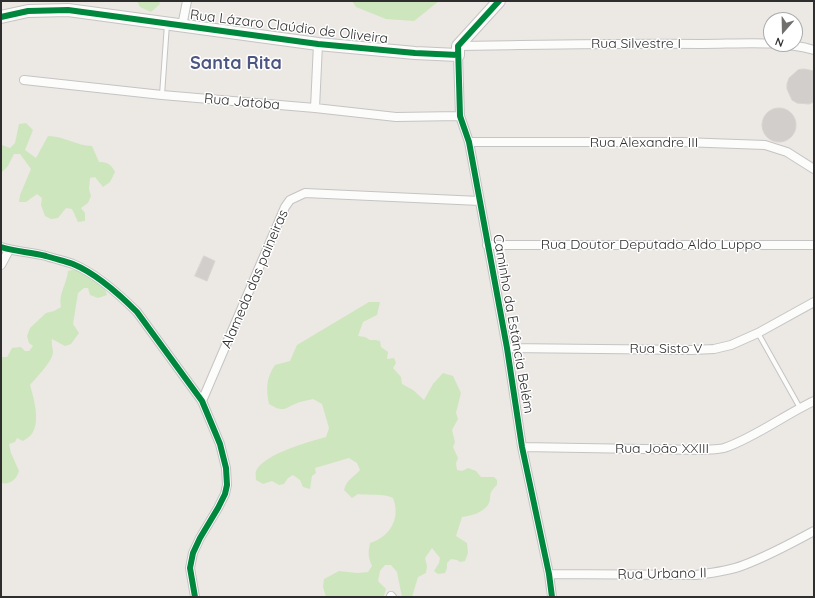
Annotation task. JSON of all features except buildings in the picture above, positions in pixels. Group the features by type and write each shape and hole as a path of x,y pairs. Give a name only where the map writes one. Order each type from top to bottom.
{"street":[{"path":"182,26 187,1"},
{"path":"458,50 499,1"},
{"name":"Rua Lázaro Claúdio de Oliveira","path":"1,17 28,11 68,10 318,44 415,54 458,50"},
{"name":"Rua Silvestre I","path":"458,50 635,43 772,44 806,47 814,50"},
{"path":"316,108 318,44"},
{"name":"Caminho da Estância Belém","path":"458,50 460,116 468,142 480,201 507,348 522,447 549,574 552,597"},
{"name":"Rua Jatoba","path":"24,80 162,95 316,108 396,117 460,116"},
{"name":"Rua Alexandre III","path":"468,142 674,142 765,145 787,152 814,169"},
{"name":"Alameda das paineiras","path":"202,402 269,243 285,207 290,200 305,193 480,201"},
{"name":"Rua Doutor Deputado Aldo Luppo","path":"487,245 814,245"},
{"path":"1,247 45,256 73,264 95,277 125,300 146,324 202,402 220,444 226,468 227,485 218,508 193,553 190,568 195,597"},
{"path":"1,265 10,250"},
{"name":"Rua Sisto V","path":"507,348 714,349 731,345 758,333 814,302"},
{"name":"Rua João XXIII","path":"522,447 702,450 722,448 740,441 814,401"},
{"name":"Rua Urbano II","path":"549,574 696,576 719,572 744,565 814,531"}],"lane":[{"path":"162,95 167,24"},
{"path":"758,333 800,408"}],"green space":[{"path":"137,1 159,1 160,4 151,12 140,7"},
{"path":"352,1 439,1 414,21 386,19 356,7"},
{"path":"26,123 33,130 25,150 36,158 48,136 54,136 86,146 92,146 99,162 104,162 110,165 115,172 110,182 103,187 95,177 90,178 89,189 91,196 88,203 81,208 85,213 85,221 78,222 72,209 66,208 58,218 51,219 45,216 41,205 42,198 37,194 26,202 19,202 20,195 31,169 20,154 14,154 8,166 1,173 1,143 2,145 10,148 15,143 19,124"},
{"path":"76,269 105,289 107,295 98,298 90,295 88,288 84,288 78,293 73,324 79,333 71,344 65,346 52,339 52,356 44,369 30,385 36,411 36,424 34,430 31,435 23,441 17,438 15,442 9,444 11,453 19,471 12,481 1,483 1,357 7,357 12,348 21,347 25,351 29,351 33,346 29,343 27,336 30,328 46,313 61,307 60,302 68,271"},
{"path":"369,302 380,302 377,315 363,322 358,336 365,337 370,340 380,341 381,347 388,352 387,359 394,358 396,363 393,368 401,377 402,384 413,390 424,400 433,384 443,373 453,376 461,393 456,413 458,419 452,430 455,442 453,447 458,458 456,463 457,470 462,471 468,468 476,471 481,477 494,477 497,480 497,485 492,491 486,508 476,514 462,517 456,536 467,543 468,553 465,561 460,562 451,559 447,563 445,573 438,574 434,571 440,558 432,548 425,558 427,566 426,573 418,577 412,597 402,597 397,572 391,565 385,565 380,571 378,581 386,589 384,596 326,597 323,587 324,579 339,571 357,573 368,572 372,566 369,554 370,543 383,536 392,526 396,513 395,505 393,498 389,496 358,494 352,498 344,490 349,481 360,470 357,463 349,458 315,468 316,473 312,476 310,489 303,487 300,480 293,475 288,478 284,484 279,485 272,481 263,484 256,480 256,471 268,459 287,450 326,437 329,428 322,404 313,399 300,402 285,409 278,409 269,404 267,393 268,379 275,365 290,361 297,345"}],"cycle path":[{"path":"499,1 458,46 460,116 469,142 507,348 522,447 549,574 552,597"},
{"path":"1,17 28,11 68,10 318,44 415,53 458,55"},
{"path":"1,247 41,255 73,264 91,273 107,285 137,312 202,401 220,444 226,468 227,485 225,494 193,553 190,568 195,597"}],"district":[{"name":"Santa Rita","path":"236,64"}]}
